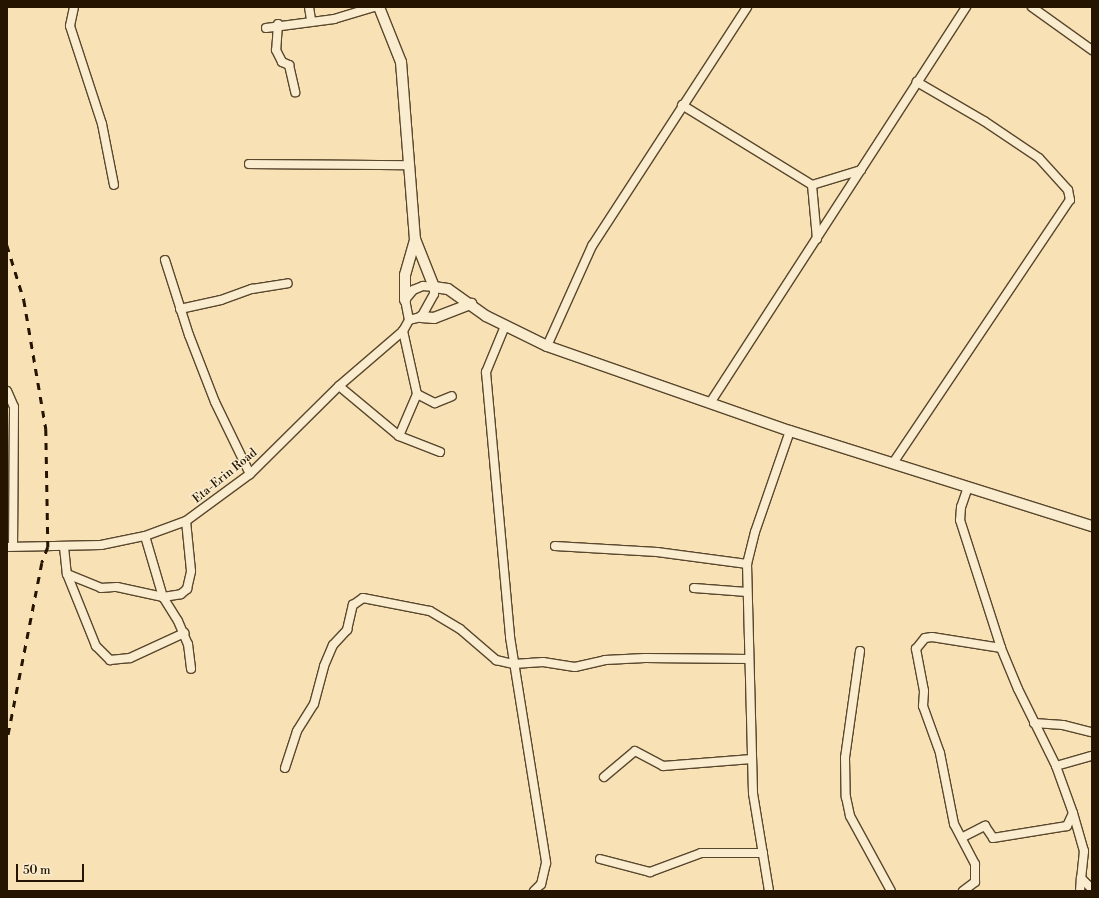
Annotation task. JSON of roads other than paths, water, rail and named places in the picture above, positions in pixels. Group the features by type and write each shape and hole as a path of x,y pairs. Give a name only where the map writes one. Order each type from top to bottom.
{"street":[{"path":"74,7 70,26 102,124 114,185"},
{"path":"309,7 311,20"},
{"path":"266,28 278,24 334,19 374,7"},
{"path":"379,7 402,62 408,165 415,239 434,287 432,300 421,317"},
{"path":"547,346 592,246 682,105 747,7"},
{"path":"710,403 966,7"},
{"path":"1032,7 1092,50"},
{"path":"278,24 276,50 278,58 289,65 295,92"},
{"path":"893,463 1070,200 1068,190 1039,158 984,120 917,82"},
{"path":"682,105 812,185 861,170"},
{"path":"249,164 408,165"},
{"path":"812,185 817,239"},
{"path":"415,239 405,275 406,300 409,320 421,317 434,318 471,304"},
{"path":"165,260 180,309 215,402 250,474"},
{"path":"180,309 221,300 252,289 288,283"},
{"path":"406,300 418,287 448,289 486,316 547,346 790,431 1092,526"},
{"name":"Eta-Erin Road","path":"10,546 64,547 101,545 145,536 186,522 250,474 339,386 403,330 409,320"},
{"path":"504,326 486,372 510,637 546,863 541,884 534,891"},
{"path":"399,436 417,394 403,330"},
{"path":"339,386 399,436 440,452"},
{"path":"7,391 14,407 10,546"},
{"path":"417,394 435,403 452,396"},
{"path":"769,891 753,792 747,564 755,532 790,431"},
{"path":"968,488 961,507 960,520 1001,648 1034,723 1056,766 1073,813 1084,851 1080,891"},
{"path":"67,574 100,588 117,587 163,597 180,594 187,589 190,581 190,539 186,522"},
{"path":"145,536 163,597 184,633 191,669"},
{"path":"555,546 657,552 747,564"},
{"path":"64,547 67,574 96,646 110,660 130,658 184,633"},
{"path":"694,588 747,592"},
{"path":"284,768 297,731 314,704 324,666 333,645 347,630 353,605 364,598 430,611 460,629 496,660 514,664 543,662 575,667 605,660 645,658 749,659"},
{"path":"976,891 975,864 963,837 954,824 940,753 923,706 924,691 916,649 925,638 932,636 1001,648"},
{"path":"860,651 845,758 846,797 850,816 891,891"},
{"path":"1034,723 1063,725 1092,732"},
{"path":"604,777 635,751 663,766 752,759"},
{"path":"1056,766 1092,756"},
{"path":"963,837 985,826 993,838 1067,826 1073,813"},
{"path":"600,859 650,872 701,853 762,853"},
{"path":"1081,878 1092,888"},
{"path":"963,891 975,882"}],"railway":[{"path":"7,245 24,300 46,429 48,547 42,563 7,741"}]}
